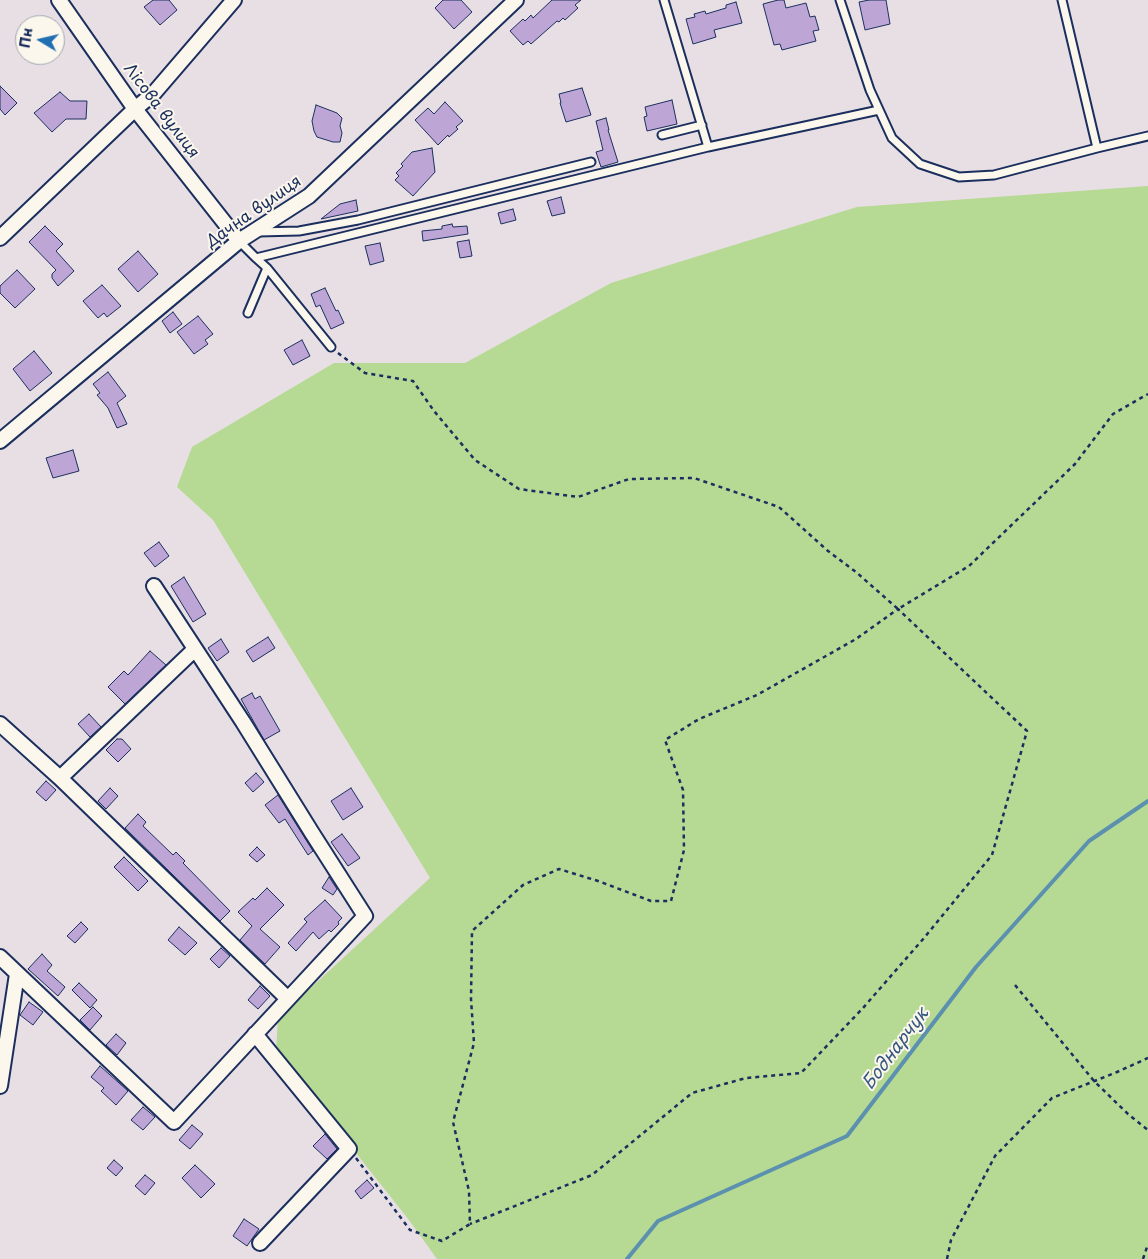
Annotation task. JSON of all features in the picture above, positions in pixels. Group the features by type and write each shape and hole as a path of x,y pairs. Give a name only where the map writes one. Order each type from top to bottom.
{"street":[{"name":"Лісова вулиця","path":"59,0 136,109 239,241"},
{"path":"0,238 154,93 234,0"},
{"name":"Дачна вулиця","path":"0,441 239,241 309,196 516,0"},
{"path":"0,957 174,1122 365,916 243,722 154,586"},
{"path":"60,778 195,649"},
{"path":"0,724 60,778 288,998"},
{"path":"0,1086 18,974"},
{"path":"256,1034 349,1149 260,1243"}],"lane":[{"path":"664,0 708,147"},
{"path":"840,0 870,90 892,138 920,164 959,177 994,175 1148,136"},
{"path":"1062,0 1097,148"},
{"path":"256,258 708,147 879,110"},
{"path":"662,135 702,125"},
{"path":"253,232 299,231 358,220 592,162"},
{"path":"239,241 267,268 331,347"},
{"path":"248,313 267,268"}],"path":[{"path":"331,347 365,373 413,381 434,411 475,460 519,489 578,497 629,479 694,478 779,507 828,551 898,608 1027,730 992,855 924,938 801,1073 746,1078 692,1092 592,1175 470,1224 442,1241 410,1230 349,1149"},
{"path":"470,1224 470,1191 453,1122 474,1043 471,999 472,931 522,885 559,869 651,901 671,901 684,850 683,790 665,740 699,719 765,690 856,638 898,608 969,566 1075,464 1112,414 1148,394"},
{"path":"1015,985 1094,1081 1128,1114 1148,1130"},
{"path":"947,1259 951,1240 995,1156 1052,1098 1148,1058"},
{"path":"1143,1259 1148,1244"}],"green space":[{"path":"1148,186 1148,1259 437,1259 409,1220 276,1052 278,1018 430,878 213,520 177,487 192,447 334,363 465,363 611,283 857,207"}],"building":[{"path":"153,0 169,0 177,10 160,25 144,7"},
{"path":"443,0 461,0 472,12 454,29 435,8"},
{"path":"552,0 581,0 575,5 578,8 565,20 563,18 559,22 557,21 531,44 528,41 523,45 510,31 523,19 525,21 531,15 533,18"},
{"path":"784,0 786,8 806,3 810,17 815,16 819,30 813,31 816,41 782,50 780,44 774,45 763,4"},
{"path":"886,0 890,24 865,30 859,2"},
{"path":"736,2 742,23 714,30 716,37 693,44 686,19 695,17 694,14 705,11 706,14 726,8 726,5"},
{"path":"0,86 17,103 5,115 0,109"},
{"path":"582,88 591,115 566,122 559,94"},
{"path":"60,92 70,101 87,101 86,119 66,119 52,132 34,113"},
{"path":"672,100 677,124 647,131 644,117 647,116 645,107"},
{"path":"445,102 463,121 456,127 458,129 449,137 448,135 438,145 415,120 428,108 434,114"},
{"path":"316,105 337,113 342,118 340,142 317,137 312,121"},
{"path":"606,118 618,162 601,167 596,152 603,150 596,121"},
{"path":"432,148 435,172 413,196 395,180 399,176 396,173 412,152"},
{"path":"561,197 565,213 552,216 547,201"},
{"path":"356,200 358,211 321,219 340,204"},
{"path":"513,209 516,220 501,224 498,213"},
{"path":"452,224 453,227 467,226 468,234 423,241 422,231 442,229 442,226"},
{"path":"45,226 63,244 56,251 74,271 58,286 52,278 52,274 56,270 29,242"},
{"path":"469,240 472,256 460,258 457,242"},
{"path":"380,243 384,261 370,265 365,246"},
{"path":"138,251 158,274 138,292 118,269"},
{"path":"17,270 35,289 15,308 0,293 0,286"},
{"path":"102,285 121,306 107,317 104,313 98,318 83,301"},
{"path":"325,288 344,323 331,329 320,305 316,307 311,294"},
{"path":"173,312 182,324 170,333 162,321"},
{"path":"198,316 213,334 205,340 208,344 194,354 177,332"},
{"path":"302,340 310,356 293,365 284,350"},
{"path":"34,351 52,373 30,391 13,369"},
{"path":"108,372 126,396 117,403 127,424 117,428 108,408 97,395 100,393 93,384"},
{"path":"73,450 79,471 53,478 46,458"},
{"path":"159,542 169,556 155,567 144,553"},
{"path":"184,577 206,614 193,622 171,586"},
{"path":"268,637 275,648 253,662 246,651"},
{"path":"221,639 229,652 217,661 208,648"},
{"path":"150,651 166,665 125,704 108,687 124,671 128,675"},
{"path":"252,693 255,699 260,696 280,731 264,740 241,699"},
{"path":"89,714 101,727 90,737 78,724"},
{"path":"117,739 122,739 131,749 118,762 106,750"},
{"path":"256,773 264,782 253,792 245,783"},
{"path":"46,781 56,790 46,801 36,792"},
{"path":"110,788 118,796 106,809 98,801"},
{"path":"351,788 363,807 343,820 331,801"},
{"path":"278,795 313,851 308,855 285,819 279,823 265,805"},
{"path":"138,814 146,822 143,826 173,855 176,852 185,861 183,863 230,911 220,921 125,828"},
{"path":"342,834 360,858 348,866 331,842"},
{"path":"257,847 265,855 257,862 249,855"},
{"path":"124,857 148,881 138,891 114,867"},
{"path":"329,877 337,889 333,895 322,888"},
{"path":"267,888 284,905 260,929 280,947 265,964 240,940 252,926 238,912 253,898 255,900"},
{"path":"325,900 342,918 338,922 339,924 331,932 329,930 319,939 313,932 296,951 288,943 307,922 304,919"},
{"path":"81,922 88,929 75,943 67,936"},
{"path":"179,927 197,943 185,955 168,940"},
{"path":"221,948 230,956 219,968 210,959"},
{"path":"42,954 52,965 47,971 65,987 58,996 28,969"},
{"path":"79,983 97,1000 90,1008 72,990"},
{"path":"260,986 270,996 258,1009 248,1000"},
{"path":"29,1002 43,1012 33,1025 20,1015"},
{"path":"93,1007 102,1016 90,1030 80,1020"},
{"path":"116,1034 126,1043 117,1055 106,1045"},
{"path":"100,1066 128,1091 116,1105 101,1091 104,1088 91,1077"},
{"path":"143,1107 155,1117 143,1130 131,1120"},
{"path":"192,1125 203,1134 190,1149 179,1140"},
{"path":"325,1134 337,1149 327,1159 313,1146"},
{"path":"114,1160 123,1168 116,1176 107,1168"},
{"path":"195,1165 215,1184 201,1198 182,1178"},
{"path":"145,1175 155,1183 145,1195 135,1186"},
{"path":"367,1180 374,1188 361,1199 355,1191"},
{"path":"244,1219 259,1229 247,1246 233,1236"}],"waterway":[{"name":"Боднарчук","path":"627,1259 658,1221 847,1136 976,967 1089,841 1148,801"}]}
